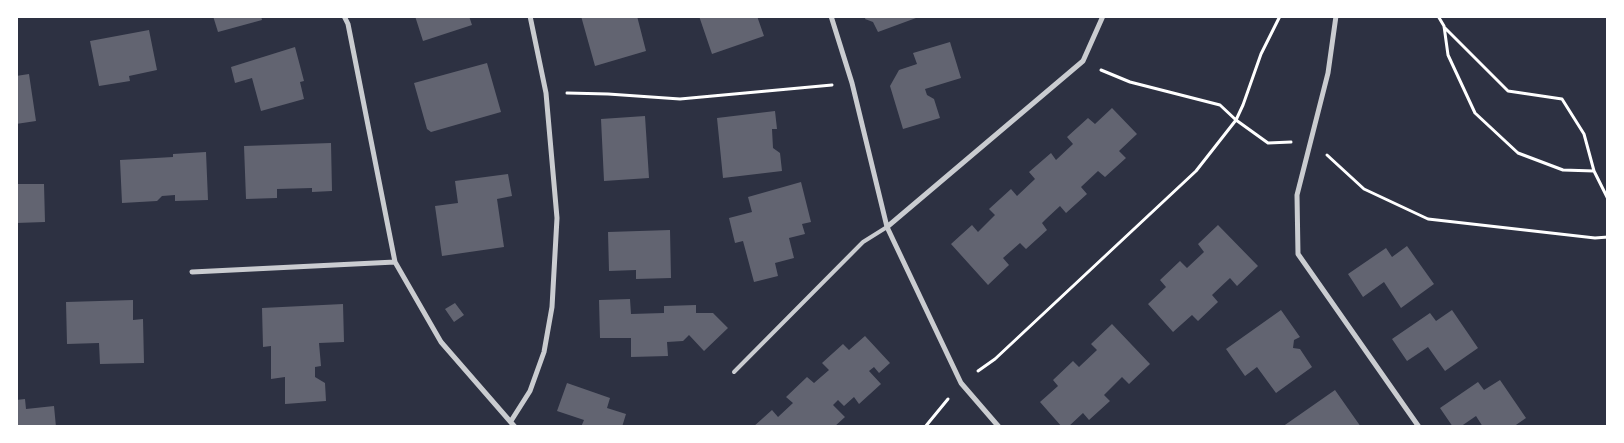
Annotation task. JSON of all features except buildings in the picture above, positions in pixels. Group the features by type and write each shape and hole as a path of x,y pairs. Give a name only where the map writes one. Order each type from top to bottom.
{"street":[{"path":"344,16 348,24 395,262 441,342 515,427"},
{"path":"511,421 530,391 544,352 552,307 557,218 546,93 530,16"},
{"path":"831,16 852,83 887,227 961,383 999,427"},
{"path":"887,227 1083,61 1103,16"},
{"path":"1336,16 1328,72 1297,195 1298,254 1419,427"},
{"path":"192,272 395,262"}],"lane":[{"path":"734,372 863,242 887,227"}],"path":[{"path":"925,427 961,383 995,360 1196,171 1236,120 1243,106 1261,54 1280,16"},
{"path":"1438,16 1444,26 1508,91 1562,99 1584,134 1594,171 1608,199"},
{"path":"1444,26 1448,55 1475,113 1518,153 1563,170 1594,171"},
{"path":"1083,61 1130,82 1220,106 1268,143 1310,141 1364,189 1428,219 1595,238 1608,237"},
{"path":"546,93 608,94 680,99 852,83"}]}
